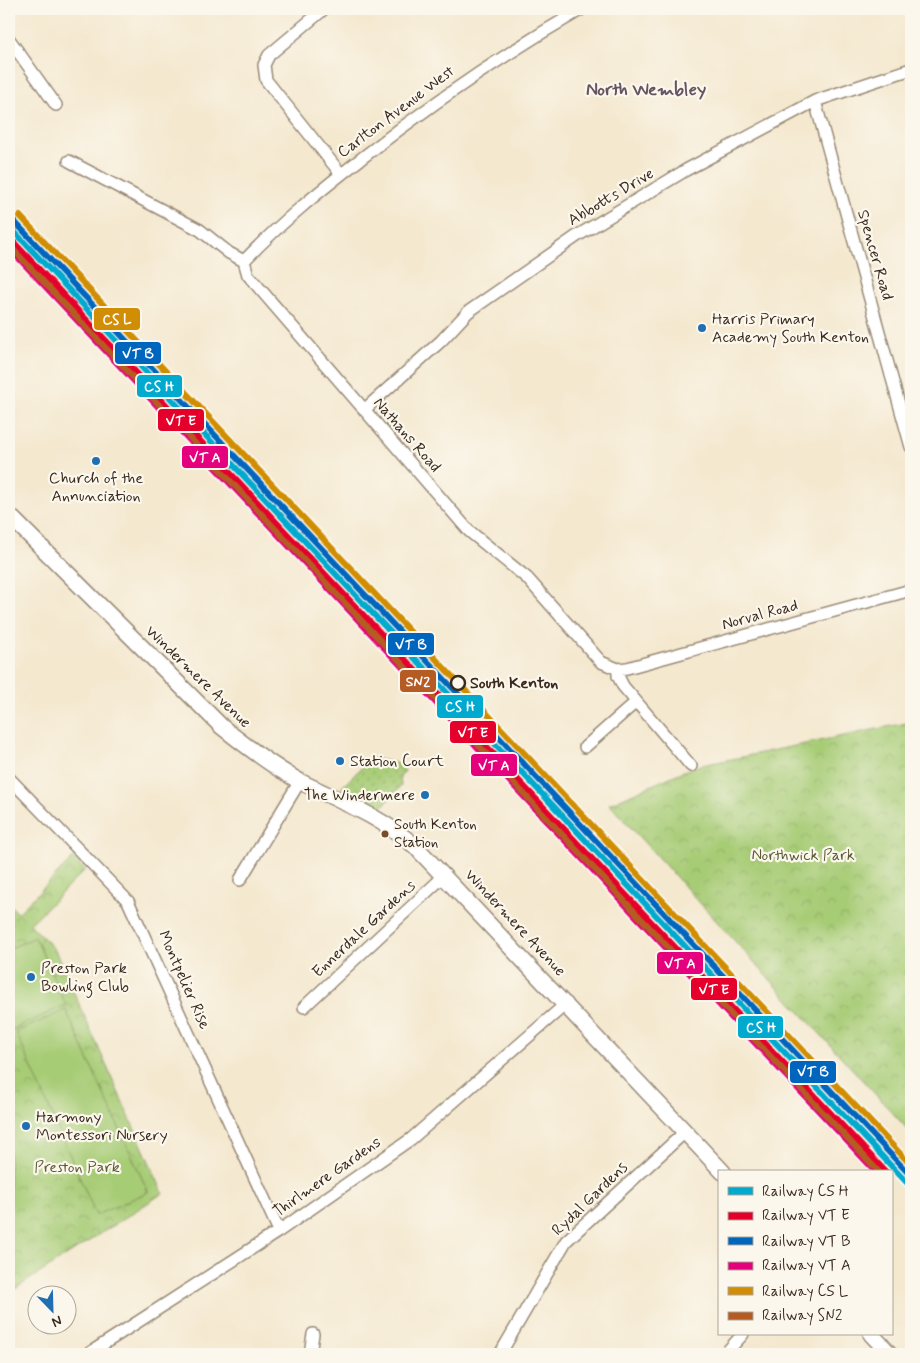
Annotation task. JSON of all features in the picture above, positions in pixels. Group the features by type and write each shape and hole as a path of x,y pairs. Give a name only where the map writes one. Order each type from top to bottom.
{"street":[{"path":"324,9 269,55 264,65 266,80 342,174"},
{"name":"Carlton Avenue West","path":"244,261 264,239 342,174 478,72 582,9"},
{"path":"9,39 56,105"},
{"name":"Abbotts Drive","path":"364,410 441,341 468,312 577,236 686,170 814,101 911,69"},
{"name":"Spencer Road","path":"814,101 911,447"},
{"path":"69,161 200,230 244,261"},
{"name":"Nathans Road","path":"244,261 248,275 469,531 526,578 601,662 618,669"},
{"name":"Windermere Avenue","path":"9,515 222,727 247,748 300,781 391,826 445,875 721,1170"},
{"name":"Norval Road","path":"618,669 911,590"},
{"path":"618,669 618,676 623,686 691,766"},
{"path":"586,747 636,702"},
{"name":"Montpelier Rise","path":"9,778 128,900 279,1230"},
{"path":"240,880 300,781"},
{"name":"Ennerdale Gardens","path":"304,1007 445,875"},
{"name":"Thirlmere Gardens","path":"88,1354 279,1230 411,1139 567,1004"},
{"name":"Rydal Gardens","path":"500,1354 566,1241 686,1131"},
{"path":"310,1354 313,1334"},
{"path":"725,1354 741,1336"},
{"path":"873,1336 890,1354"}],"green space":[{"name":"Northwick Park","path":"911,722 911,1133 609,804 693,767"},
{"path":"371,758 400,764 405,771 400,777 401,786 381,808 341,788"},
{"name":"Preston Park","path":"73,858 85,870 30,924 55,950 163,1193 9,1293 9,904 18,913"},
{"name":"Preston Park Bowling Club","path":"35,937 66,1005 9,1031 9,949"},
{"path":"66,1010 148,1192 96,1215 16,1032"}],"transit line":[{"path":"20,216 911,1165"},
{"path":"14,221 911,1176"},
{"path":"9,226 911,1187"},
{"path":"9,237 884,1170"},
{"path":"9,248 874,1170"}],"rail line":[{"name":"SN2","path":"9,245 877,1170"}],"place":[{"name":"Harris Primary Academy South Kenton","path":"702,328"},
{"name":"Church of the Annunciation","path":"96,461"},
{"name":"South Kenton","path":"458,683"},
{"name":"Station Court","path":"340,761"},
{"name":"The Windermere","path":"425,795"},
{"name":"South Kenton Station","path":"385,834"},
{"name":"Preston Park Bowling Club","path":"31,977"},
{"name":"Harmony Montessori Nursery","path":"26,1126"}],"district":[{"name":"North Wembley","path":"646,90"}]}
